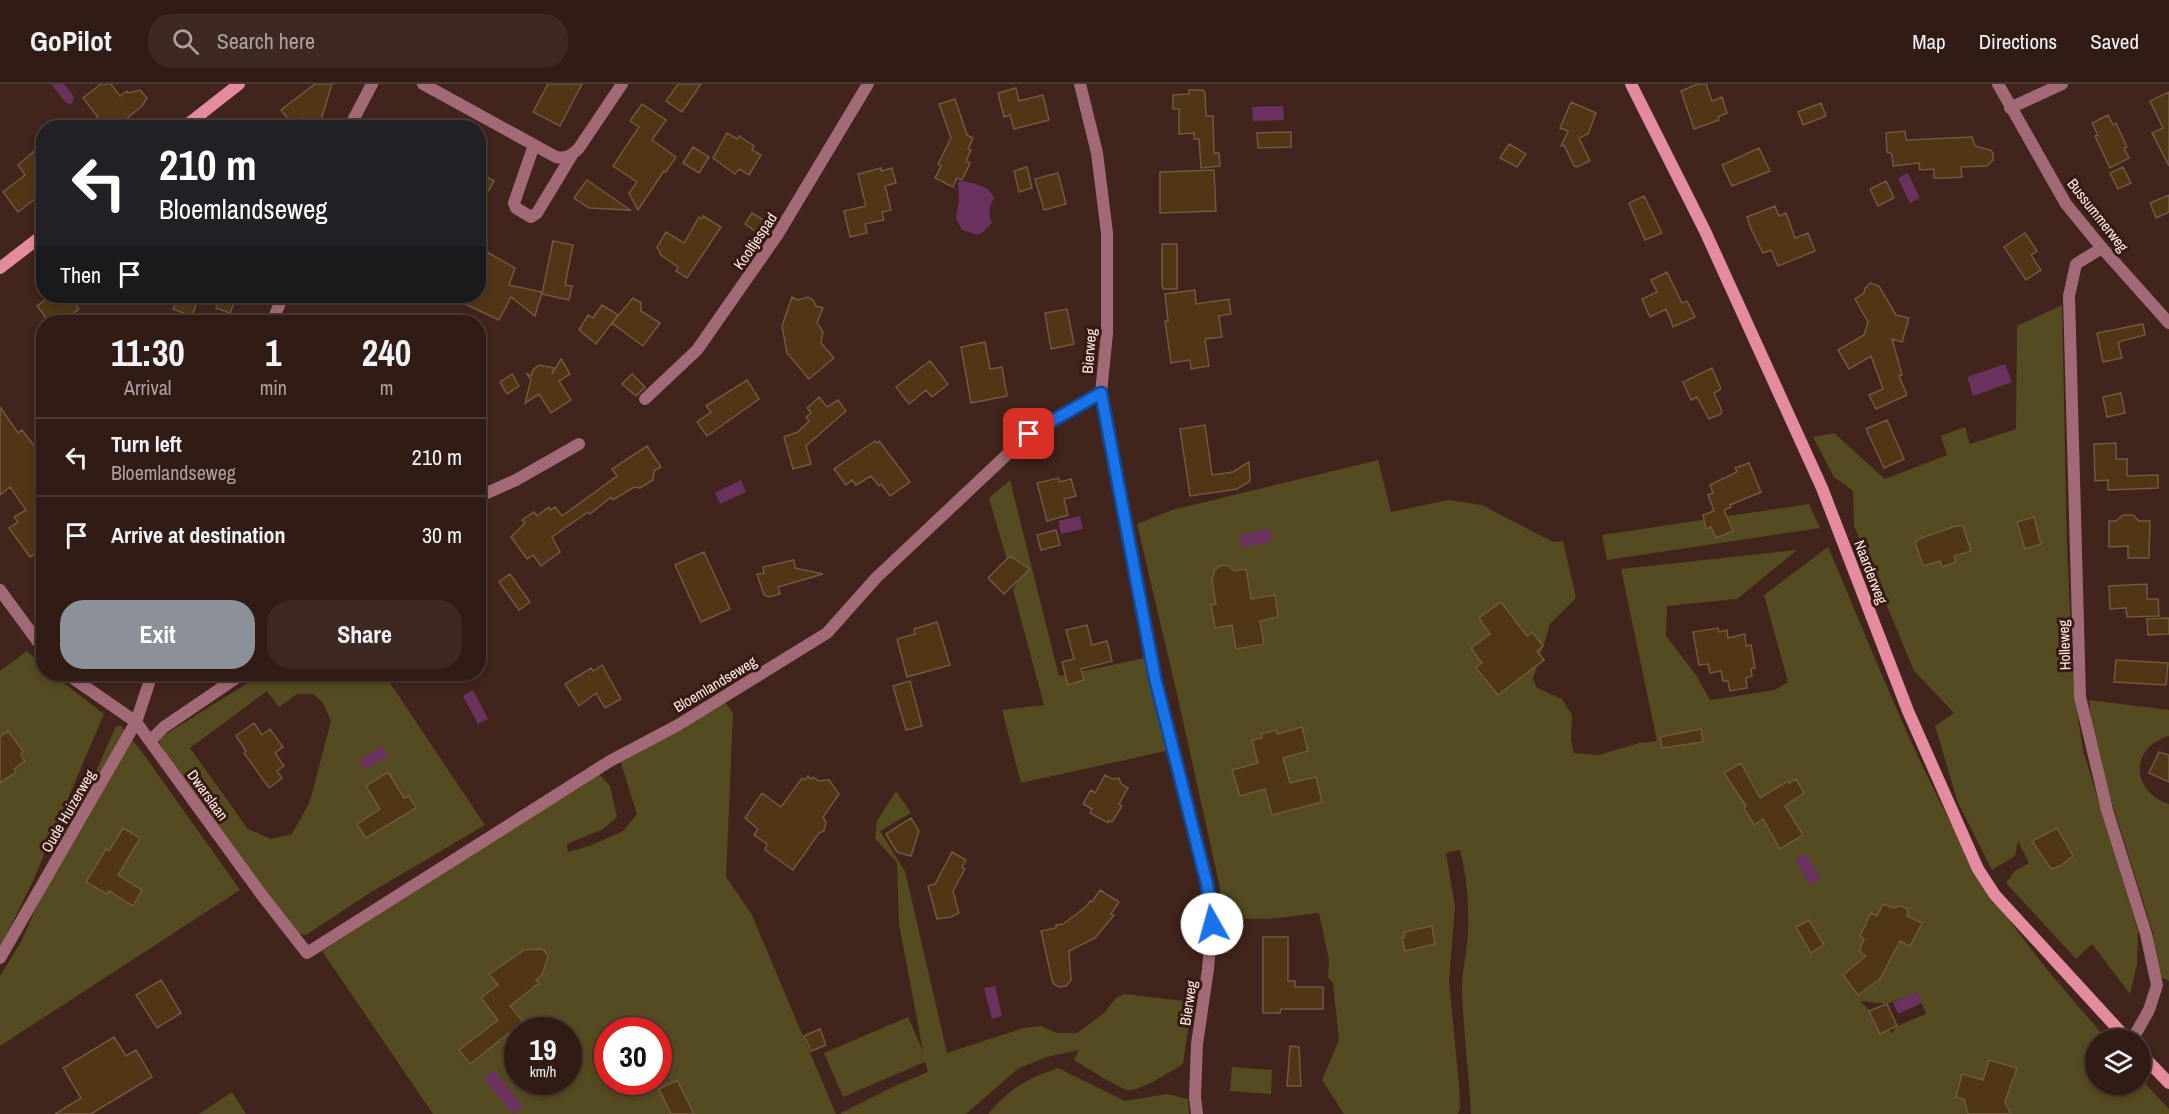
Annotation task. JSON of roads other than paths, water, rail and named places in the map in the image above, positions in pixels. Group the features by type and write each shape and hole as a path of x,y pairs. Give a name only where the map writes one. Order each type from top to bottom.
{"main road":[{"path":"193,120 239,84"},
{"name":"Naarderweg","path":"1631,84 1705,231 1822,488 1908,711 1978,869 1995,895 2118,1029"},
{"path":"0,268 36,240"},
{"path":"2151,1064 2169,1083"}],"street":[{"path":"353,120 372,84"},
{"path":"423,84 556,157 563,158 572,155"},
{"path":"534,145 514,203 516,208 531,217 537,213 572,155 622,84"},
{"name":"Kooltjespad","path":"645,399 697,350 778,234 868,84"},
{"name":"Bierweg","path":"1080,84 1097,153 1107,233 1107,333 1101,393 1155,678 1207,884 1212,924 1209,969 1197,1044 1195,1096 1197,1114"},
{"name":"Bussummerweg","path":"1998,84 2066,204 2169,323"},
{"path":"2010,108 2062,84"},
{"name":"Holleweg","path":"2102,248 2076,264 2069,296 2080,697 2108,810 2146,934 2157,985 2149,1010 2138,1029"},
{"name":"Bloemlandseweg","path":"307,953 610,761 678,725 827,633 876,578 1029,434 1101,393"},
{"path":"486,493 516,480 579,444"},
{"path":"0,590 36,639"},
{"name":"Dwarslaan","path":"77,681 136,722 261,894 307,953"},
{"name":"Oude Huizerweg","path":"0,958 136,722 150,681"},
{"path":"151,740 164,727 232,681"}]}
